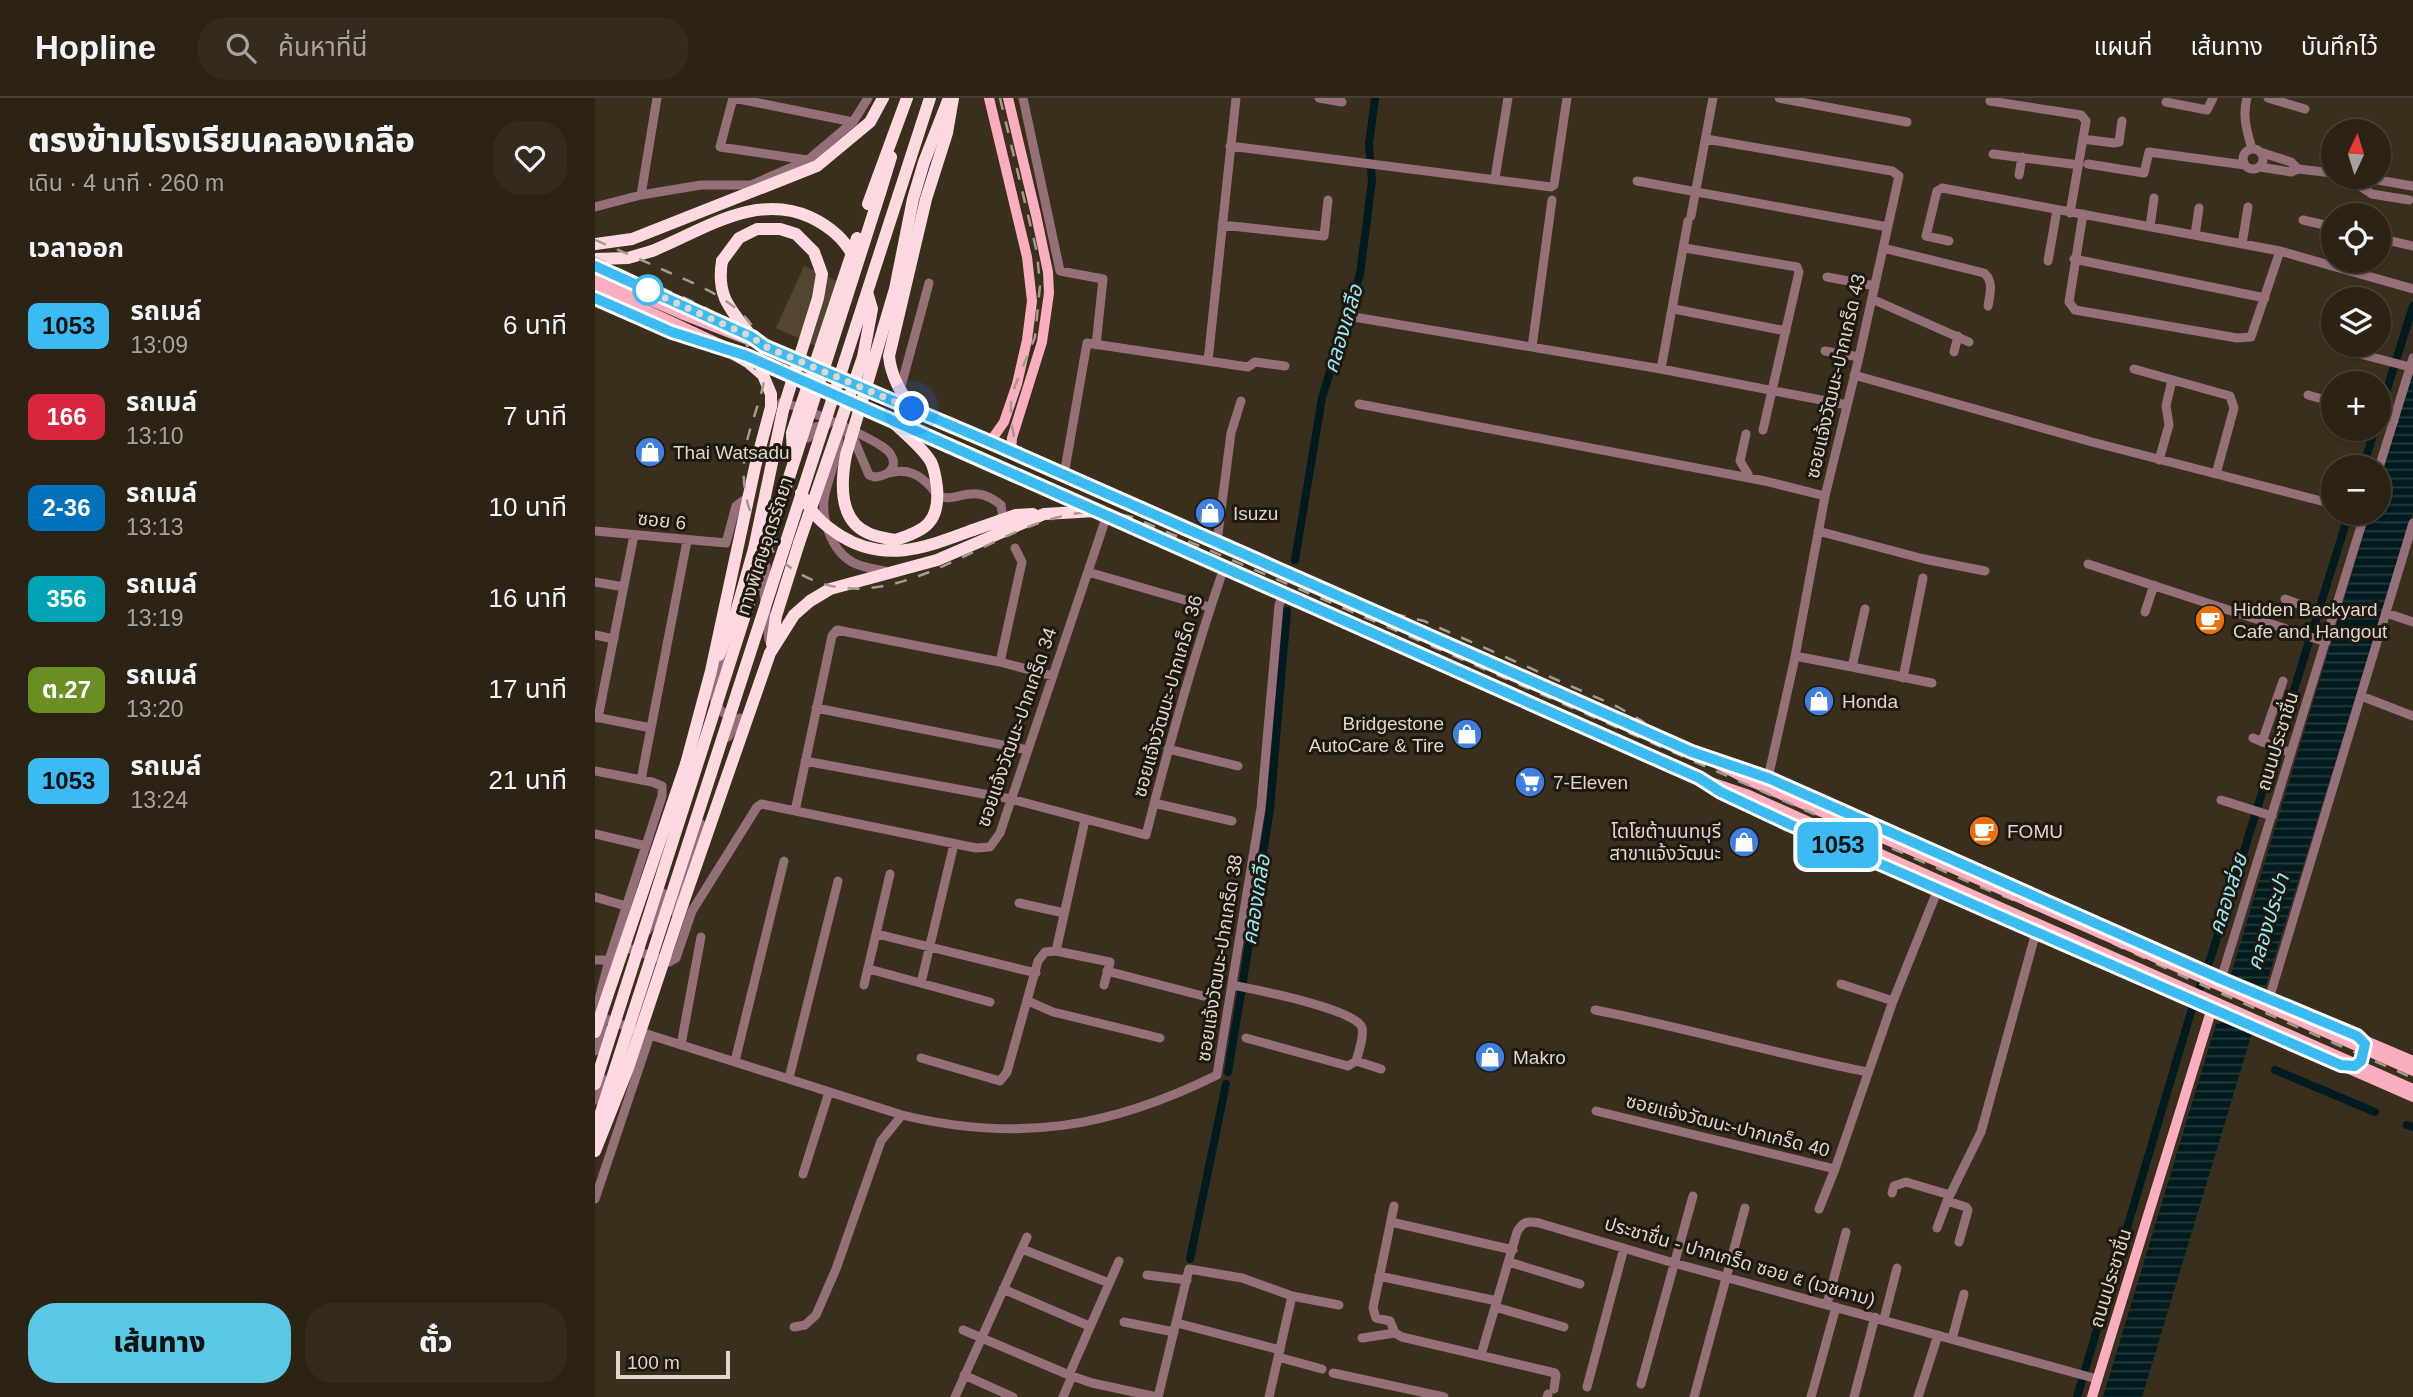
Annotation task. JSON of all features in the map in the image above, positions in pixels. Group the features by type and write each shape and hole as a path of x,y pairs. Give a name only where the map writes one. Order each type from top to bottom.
{"highway":[{"path":"595,244 632,239 817,166 870,122 883,98"},
{"path":"908,98 877,175 792,433 793,464 800,491 809,510 823,525 852,543 877,551 906,551 1028,513 1101,513"},
{"name":"ทางพิเศษอุดรรัถยา","path":"628,1004 908,98"},
{"name":"ทางพิเศษอุดรรัถยา","path":"628,1004 930,98"},
{"path":"912,409 890,369 891,343 926,199 947,133 951,98"},
{"path":"893,422 930,461 938,496 936,514 926,527 895,540 866,533 851,519 843,502 842,478 846,455 895,289 913,199 924,162 951,98"},
{"path":"595,259 628,258 652,251 749,210 773,208 802,214 827,225 848,246 863,274 871,309 863,357 776,616 771,653"},
{"path":"711,671 735,617 754,549 783,410 818,298 822,274 814,252 796,234 780,229 757,229 739,238 722,261 719,279 726,303 752,337"},
{"path":"595,1032 686,764 711,671 748,497 771,407 772,394 763,375 748,362 725,349"},
{"path":"595,1151 628,1068 731,760 771,653 788,622 820,594 852,581 937,560 1044,514"},
{"path":"595,1084 628,1004"},
{"path":"595,1131 628,1004"}],"main road":[{"path":"989,98 1032,286 1030,314 1017,384 1005,422 990,442"},
{"path":"1008,98 1048,272 1047,315 1028,391 1012,438 1011,452"},
{"path":"595,266 752,337 764,346"},
{"path":"595,276 990,442 1708,759 1754,783 1945,864 2413,1071"},
{"path":"595,286 821,391 1283,595 1699,778 1749,795 2010,920 2413,1097"},
{"path":"595,298 672,332 747,356"},
{"path":"1708,759 1768,778 2204,972 2413,1060"},
{"path":"1939,885 2413,1089"},
{"path":"2010,920 2021,919 2027,915 2031,906 2025,891"},
{"path":"2039,933 2032,917 2036,908 2054,903"},
{"path":"2112,964 2125,936"},
{"name":"ถนนประชาชื่น","path":"2092,1397 2095,1379 2212,1008"},
{"path":"2341,1065 2355,1066 2361,1061 2365,1044 2357,1036"}],"street":[{"path":"641,195 657,98"},
{"path":"808,160 720,147 734,98 853,122"},
{"path":"595,207 641,195 701,185 751,185 808,160 853,122 868,98"},
{"path":"1023,98 1060,271 1103,279 1096,345"},
{"path":"1208,361 1236,98"},
{"path":"1319,98 1342,102"},
{"path":"1495,178 1508,98"},
{"path":"1230,146 1551,187 1554,185 1567,98"},
{"path":"1661,369 1713,98"},
{"path":"1779,98 1906,122"},
{"path":"2166,102 2207,110 2213,98"},
{"path":"2247,98 2244,109 2245,124 2256,151 2263,158 2260,167"},
{"path":"2268,98 2305,109"},
{"path":"1990,101 2081,115 2086,121 2083,164 2070,212"},
{"path":"2083,139 2119,142 2122,121"},
{"name":"ซอยแจ้งวัฒนะ-ปากเกร็ด 43","path":"1706,139 1892,171 1899,176 1825,496 1795,656 1768,778"},
{"path":"2245,165 2244,155 2256,151 2291,162 2298,169"},
{"path":"1993,153 2144,173 2149,152 2245,165 2254,170 2260,167 2291,173 2298,169 2321,172"},
{"path":"2019,175 2022,157"},
{"path":"1637,181 1888,227"},
{"path":"2391,182 2413,186"},
{"path":"2364,189 2372,194 2411,202 2408,191 2413,186"},
{"path":"1949,241 1926,236 1937,191 1942,188 2280,251 2412,289"},
{"path":"2150,227 2154,198"},
{"path":"1222,225 1324,236 1328,200"},
{"path":"1532,347 1552,200"},
{"path":"2242,244 2248,207"},
{"path":"2195,235 2199,208"},
{"path":"2048,261 2057,210"},
{"path":"2083,214 2069,302 2075,310 2251,337 2280,251"},
{"path":"2303,220 2321,224"},
{"path":"2391,241 2413,246"},
{"path":"1685,248 1797,267 1799,272 1763,430"},
{"path":"1883,248 1984,273 1989,277 1991,286 1988,306"},
{"path":"2074,259 2265,298"},
{"path":"1827,277 1875,286"},
{"path":"900,390 929,283"},
{"path":"1872,299 1969,342"},
{"path":"1674,309 1786,331"},
{"path":"1030,314 1047,315"},
{"path":"1354,317 1661,369 1847,405"},
{"path":"1954,352 1958,336"},
{"path":"1064,475 1087,343 1248,367 1255,362 1285,366"},
{"path":"1825,351 1859,357"},
{"path":"2372,357 2409,363 2391,407"},
{"path":"2134,369 2227,394 2233,401 2234,408 2216,474"},
{"path":"1854,375 2159,460 2321,501"},
{"path":"2159,460 2169,425 2166,406 2172,380"},
{"path":"735,617 767,566 815,421 821,391"},
{"path":"2308,395 2321,399"},
{"path":"1217,542 1231,433 1241,401"},
{"path":"771,407 783,402 815,421 831,426 839,433 838,449 824,496 822,513 834,544 852,562 890,572"},
{"path":"1359,404 1749,478 1825,496"},
{"path":"815,421 843,428 883,447 890,453 893,467 888,472"},
{"path":"843,428 855,442 869,475 875,477 888,472 908,470 919,476 938,496 976,493 992,497 1001,505 1003,519"},
{"path":"1746,434 1740,461 1749,478"},
{"name":"ซอย 6","path":"595,531 726,543 736,506 748,497"},
{"name":"ซอยแจ้งวัฒนะ-ปากเกร็ด 34","path":"659,959 669,962 676,958 692,911 761,804 954,844 976,848 990,847 1000,834 1088,572 1101,513"},
{"path":"2269,999 2413,523"},
{"name":"ถนนประชาชื่น","path":"2221,979 2329,615 2361,525"},
{"path":"1818,531 1924,559 1985,571"},
{"path":"634,535 597,718 651,728"},
{"path":"641,780 687,541"},
{"path":"1000,662 1022,562 1015,548"},
{"path":"2088,564 2322,640"},
{"path":"767,566 764,593 771,653"},
{"name":"ซอยแจ้งวัฒนะ-ปากเกร็ด 36","path":"1085,820 1146,835 1209,607 1224,568"},
{"path":"1088,572 1209,607"},
{"path":"1903,678 1923,578"},
{"path":"595,582 624,587"},
{"path":"2145,612 2154,585"},
{"name":"ซอยแจ้งวัฒนะ-ปากเกร็ด 38","path":"605,1018 650,1035 902,1115 939,1124 979,1129 1061,1127 1099,1119 1178,1094 1217,1075 1261,808 1279,606 1283,595"},
{"path":"2285,599 2329,615"},
{"path":"1852,667 1864,609"},
{"path":"2386,613 2413,622"},
{"path":"795,811 832,636 838,631 1000,662 1053,676"},
{"path":"595,635 614,639"},
{"path":"595,1100 628,1004 647,930 654,921 690,804 696,762 728,635"},
{"path":"1795,656 1932,683"},
{"path":"2283,681 2262,741 2287,752"},
{"path":"2361,696 2413,716"},
{"path":"713,699 723,713 733,719 740,718"},
{"path":"628,1004 640,993 656,970 729,733 752,707"},
{"path":"816,708 1028,750"},
{"path":"1168,749 1238,766"},
{"path":"805,761 1011,799 1085,820 1056,951"},
{"path":"595,771 662,786 662,796 614,943 595,1015 605,1018 595,1051"},
{"path":"2221,800 2268,815"},
{"path":"1154,803 1232,821"},
{"path":"595,834 646,845"},
{"path":"921,983 954,844"},
{"path":"735,1061 784,862"},
{"path":"864,985 890,874"},
{"path":"789,1078 838,881"},
{"name":"ซอยแจ้งวัฒนะ-ปากเกร็ด 40","path":"1596,1111 1835,1169 1893,1001 1939,885"},
{"path":"595,897 626,906"},
{"path":"1019,903 1064,913"},
{"path":"1937,1228 1948,1198 1981,1132 2039,933"},
{"path":"877,934 1035,973"},
{"path":"681,1045 701,937"},
{"path":"614,943 659,959"},
{"path":"921,1058 1000,1081 1007,1072 1038,961 1045,952 1056,951 1110,962 1104,985"},
{"path":"595,960 609,960"},
{"path":"869,969 990,1002"},
{"path":"1107,971 1203,996"},
{"path":"1840,984 1893,1001"},
{"path":"1232,985 1301,1001 1353,1019 1362,1028 1356,1061 1348,1066 1245,1038"},
{"path":"1028,1001 1053,1012 1160,1038"},
{"path":"1595,1010 1867,1072"},
{"path":"595,1199 650,1035"},
{"path":"1356,1061 1381,1069"},
{"path":"803,1174 829,1091"},
{"path":"794,1327 805,1325 816,1315 836,1269 881,1141 902,1115"},
{"path":"1819,1209 1835,1169"},
{"path":"1892,1193 1894,1186 1906,1182 1966,1207 1968,1210 1959,1242"},
{"path":"1641,1384 1693,1196"},
{"path":"1394,1206 1375,1318 1390,1321 1395,1333 1402,1337 1555,1373 1550,1394"},
{"path":"1694,1397 1745,1208"},
{"name":"ประชาชื่น - ปากเกร็ด ซอย ๕ (เวชคาม)","path":"1481,1355 1517,1232 1527,1221 2095,1379"},
{"path":"1391,1222 1513,1250"},
{"path":"1811,1397 1846,1232"},
{"path":"955,1397 1027,1237"},
{"path":"1587,1387 1624,1248"},
{"path":"1022,1249 1109,1283"},
{"path":"1063,1397 1089,1326 1119,1261"},
{"path":"1509,1262 1580,1284"},
{"path":"1854,1397 1897,1268"},
{"path":"963,1330 1070,1375 1157,1397 1189,1269 1242,1278 1292,1296 1339,1305"},
{"path":"1147,1275 1187,1280"},
{"path":"1380,1276 1496,1304 1564,1327"},
{"path":"1003,1289 1089,1326"},
{"path":"1952,1339 1964,1294"},
{"path":"1269,1397 1292,1296"},
{"path":"1124,1321 1176,1327 1279,1353 1322,1369"},
{"path":"1362,1338 1395,1333"},
{"path":"1918,1397 1938,1335"},
{"path":"1333,1373 1444,1397"},
{"path":"964,1375 1013,1397"}],"shaded area":[{"path":"804,266 855,289 827,351 776,328"}],"water":[{"name":"คลองประปา","path":"2413,372 2413,512 2265,988 2231,974 2366,525 2391,525 2391,455 2388,455"},
{"path":"2224,1022 2252,1033 2142,1397 2103,1397 2216,1024"}],"waterway":[{"name":"คลองเกลือ","path":"1295,560 1322,398 1360,274 1372,181 1369,144 1375,98"},
{"name":"คลองส่วย","path":"2391,376 2413,306"},
{"name":"คลองส่วย","path":"2367,455 2371,441"},
{"name":"คลองส่วย","path":"2077,1397 2190,1015 2211,957 2345,525"},
{"name":"คลองเกลือ","path":"1243,981 1270,809 1287,611"},
{"name":"คลองเกลือ","path":"1228,1072 1241,993"},
{"path":"2275,1070 2375,1112"},
{"name":"คลองเกลือ","path":"1190,1259 1226,1084"},
{"path":"2407,1125 2413,1127"}],"railway":[{"path":"1000,98 1037,253 1040,285 1035,337 1011,400 1014,436 1025,455 1041,468 1145,513"},
{"path":"595,240 718,296 733,306 756,333 763,350 765,370 745,455 746,496 754,522 773,552 789,567 808,578 846,588 877,587 908,580 1029,527 1059,517 1096,512 1132,517 1973,884 2063,920 2193,981 2413,1078"},
{"path":"595,258 698,304 727,322 748,346 754,362 756,382"},
{"path":"1347,602 1424,621 1618,707 1642,721 1673,748"}],"bus line":[{"name":"1053","path":"595,266 752,337 764,346 990,442 1708,759 1768,778 2221,979 2357,1036 2365,1044 2365,1052 2355,1066 2341,1065 1789,824 1721,792 1699,778 747,356 687,338 595,298"}],"place":[{"name":"Thai Watsadu","path":"650,452"},
{"name":"Isuzu","path":"1210,513"},
{"name":"Hidden Backyard Cafe and Hangout","path":"2210,620"},
{"name":"Honda","path":"1819,701"},
{"name":"Bridgestone AutoCare & Tire","path":"1467,734"},
{"name":"7-Eleven","path":"1530,782"},
{"name":"FOMU","path":"1984,831"},
{"name":"โตโยต้านนทบุรี สาขาแจ้งวัฒนะ","path":"1744,842"},
{"name":"Makro","path":"1490,1057"}],"route":[{"path":"648,290 645,289 752,337 764,346 912,409"}]}
